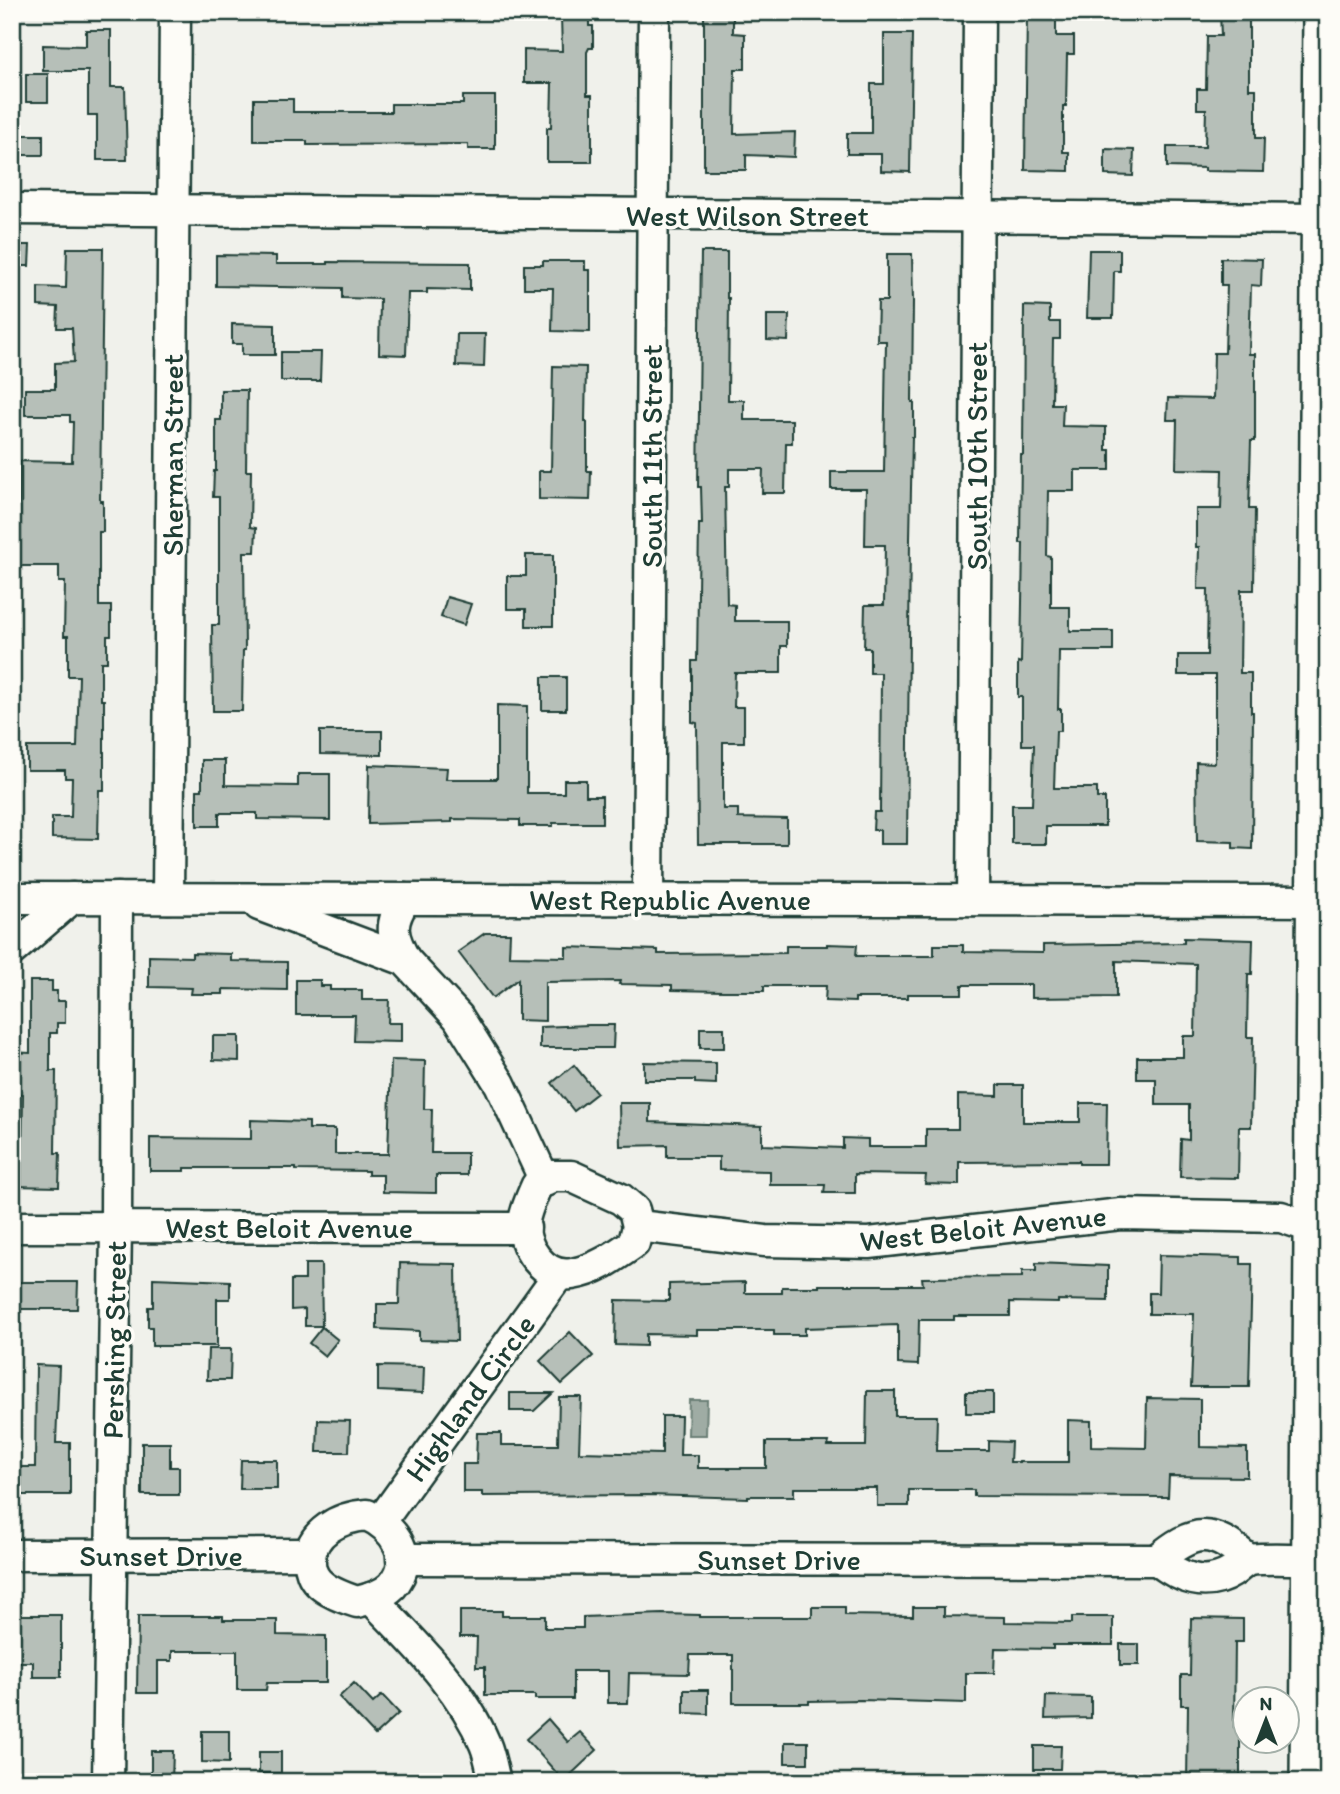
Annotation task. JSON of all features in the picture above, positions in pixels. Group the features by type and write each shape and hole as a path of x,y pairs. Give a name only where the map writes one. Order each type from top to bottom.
{"main road":[{"path":"1310,1782 1319,1560 1322,12"}],"street":[{"name":"Sherman Street","path":"169,898 175,12"},
{"name":"South 11th Street","path":"648,899 654,12"},
{"name":"South 10th Street","path":"972,900 979,12"},
{"name":"West Wilson Street","path":"12,209 1321,219"},
{"name":"West Republic Avenue","path":"12,898 1322,900"},
{"path":"12,950 72,898"},
{"name":"Pershing Street","path":"107,1782 116,1227 117,898"},
{"path":"241,898 405,960"},
{"path":"405,898 396,913 393,926 395,941 405,960 458,1017 500,1084 545,1181"},
{"path":"552,1176 571,1176 613,1195 634,1210 638,1226 634,1243 601,1265 569,1275 559,1274 545,1267 533,1255 526,1239 524,1221 537,1185 552,1176"},
{"name":"West Beloit Avenue","path":"638,1226 765,1241 869,1243 1121,1214 1281,1217 1321,1228"},
{"name":"West Beloit Avenue","path":"12,1227 525,1228"},
{"name":"Highland Circle","path":"381,1521 559,1274"},
{"path":"367,1515 381,1521 392,1531 399,1544 402,1559 400,1574 392,1586 357,1602 318,1582 310,1569 309,1554 314,1539 338,1522 355,1516 367,1515"},
{"path":"1157,1560 1173,1546 1203,1536 1218,1538 1248,1560 1319,1560"},
{"name":"Sunset Drive","path":"12,1555 309,1554"},
{"name":"Sunset Drive","path":"402,1559 1157,1560 1170,1571 1200,1581 1214,1580 1248,1560"},
{"path":"370,1598 427,1658 459,1697 486,1745 495,1782"}],"shaded area":[{"path":"689,1400 707,1400 706,1435 688,1435"}],"building":[{"path":"704,12 733,12 733,33 745,34 745,69 735,69 734,134 795,132 794,157 746,155 746,170 704,170"},
{"path":"1027,12 1056,12 1056,36 1074,36 1074,54 1067,54 1066,106 1063,106 1063,152 1069,152 1069,171 1025,170"},
{"path":"1220,12 1249,12 1249,89 1256,89 1256,138 1264,138 1263,172 1167,167 1167,147 1205,147 1206,109 1197,109 1197,89 1206,89 1207,36 1221,36"},
{"path":"589,15 589,26 593,26 593,48 589,48 587,52 587,95 592,95 592,162 547,162 547,128 551,128 552,83 524,83 524,50 562,51 561,16"},
{"path":"86,30 111,30 111,87 125,87 127,160 97,160 97,115 88,115 88,71 43,71 43,45 86,46"},
{"path":"884,34 912,34 910,172 881,171 881,154 847,154 847,133 871,133 871,84 884,84"},
{"path":"26,74 48,74 48,102 26,102"},
{"path":"463,96 495,96 495,149 468,149 468,144 307,145 307,141 254,141 254,99 293,99 293,112 391,112 391,104 463,104"},
{"path":"12,135 43,135 43,155 12,155"},
{"path":"1105,149 1134,150 1133,176 1105,175"},
{"path":"12,245 30,245 29,266 12,266"},
{"path":"67,248 103,248 100,501 103,501 103,532 99,532 99,606 111,606 111,636 107,636 107,662 101,662 101,700 104,700 104,790 99,790 98,839 52,838 52,817 71,817 72,778 65,778 65,770 27,770 27,747 77,747 79,676 68,676 68,636 64,636 65,582 59,582 59,566 12,566 12,542 18,542 20,461 72,462 73,422 70,422 70,415 25,415 25,389 55,389 55,363 74,362 72,328 57,328 58,307 38,306 38,287 66,288"},
{"path":"1089,250 1120,250 1120,271 1114,271 1113,318 1087,318"},
{"path":"701,252 727,252 728,400 744,400 744,420 792,420 792,443 786,443 785,493 762,493 763,469 729,469 729,487 725,487 727,604 735,605 735,621 787,621 787,646 781,646 781,673 735,673 734,707 744,707 744,742 723,742 723,809 738,809 738,818 787,819 787,844 698,844 697,723 692,722 692,661 697,661 699,524 702,524 701,487 698,487"},
{"path":"887,254 912,254 914,437 910,539 907,844 880,844 880,830 873,830 874,812 880,812 881,673 870,673 870,648 864,648 865,605 884,605 885,545 865,545 866,489 831,489 831,472 884,472 886,341 877,341 878,301 887,301"},
{"path":"216,255 276,256 276,264 470,263 470,290 427,289 427,293 408,293 406,355 379,354 380,299 342,298 342,288 216,286"},
{"path":"1221,258 1262,259 1261,286 1251,285 1249,354 1255,354 1255,441 1251,441 1249,509 1255,509 1254,590 1241,590 1240,673 1251,673 1253,712 1252,849 1233,848 1233,842 1197,841 1196,762 1215,763 1215,675 1178,675 1178,655 1207,655 1208,589 1198,589 1196,509 1221,509 1222,470 1176,469 1177,420 1167,420 1168,398 1213,399 1214,353 1225,353 1227,285 1221,285"},
{"path":"543,261 585,261 585,270 590,270 590,332 552,331 553,288 524,288 524,265 543,265"},
{"path":"1024,306 1050,307 1050,322 1060,322 1060,339 1053,339 1052,404 1063,404 1062,426 1106,427 1106,450 1110,450 1110,470 1075,470 1075,491 1048,491 1047,556 1051,557 1051,607 1070,607 1070,631 1113,631 1113,651 1059,651 1058,709 1061,709 1061,731 1056,731 1054,788 1097,788 1097,798 1105,798 1105,826 1046,826 1046,844 1012,844 1012,805 1032,805 1034,745 1022,745 1022,697 1018,697 1023,543 1020,543"},
{"path":"767,315 789,315 788,341 767,340"},
{"path":"232,324 275,325 275,355 242,355 242,344 232,344"},
{"path":"457,334 485,334 484,367 456,366"},
{"path":"281,352 321,352 320,381 281,381"},
{"path":"553,366 586,367 585,422 587,471 591,471 590,500 539,499 539,471 551,471"},
{"path":"221,390 247,390 246,471 251,471 250,527 256,528 255,552 244,552 245,650 242,711 213,711 212,625 219,625 219,497 213,497 216,420 221,420"},
{"path":"526,555 553,555 553,626 526,626 526,609 507,609 507,576 526,576"},
{"path":"447,597 471,604 464,625 441,617"},
{"path":"542,677 566,677 566,710 542,710"},
{"path":"497,705 527,706 527,793 564,793 564,780 586,780 586,796 602,796 602,823 520,826 520,820 452,819 452,822 368,824 369,765 447,768 446,779 497,779"},
{"path":"320,731 382,731 382,755 320,754"},
{"path":"202,760 225,760 225,785 298,786 298,774 330,774 330,820 257,819 257,813 219,813 219,826 197,826 197,790 202,790"},
{"path":"485,933 510,933 509,956 566,957 566,947 658,950 658,954 786,953 786,946 827,944 857,945 856,956 934,956 934,945 963,945 963,952 1043,953 1043,945 1184,943 1184,938 1253,940 1252,974 1248,974 1247,1037 1253,1037 1251,1127 1239,1127 1238,1178 1180,1177 1181,1139 1189,1140 1189,1105 1156,1105 1156,1079 1137,1079 1137,1057 1183,1057 1183,1036 1195,1036 1196,964 1116,961 1116,997 1031,998 1031,985 962,985 962,994 908,994 908,998 855,998 855,1002 825,1001 826,986 764,986 764,991 724,991 672,990 672,985 619,984 620,981 545,982 545,1021 518,1020 518,979 493,998 458,952"},
{"path":"192,953 231,954 231,961 287,962 287,990 223,989 223,994 191,994 192,988 149,987 149,956 192,957"},
{"path":"296,980 320,980 320,986 330,986 330,990 362,990 362,1000 389,1000 388,1023 401,1023 401,1042 354,1041 355,1015 296,1015"},
{"path":"30,981 52,981 52,991 57,991 57,1001 65,1001 65,1023 57,1023 57,1033 50,1033 50,1071 56,1071 55,1153 60,1153 59,1187 12,1186 12,1153 22,1153 23,1094 12,1094 12,1052 30,1053"},
{"path":"614,1025 613,1048 540,1048 540,1027"},
{"path":"700,1028 724,1028 724,1048 700,1048"},
{"path":"213,1036 239,1036 239,1061 213,1060"},
{"path":"391,1060 425,1061 424,1109 432,1109 431,1153 467,1153 467,1175 436,1175 436,1193 383,1192 383,1175 368,1175 368,1171 184,1168 184,1171 150,1171 150,1138 251,1139 251,1120 309,1122 309,1129 335,1129 335,1154 388,1154"},
{"path":"644,1062 716,1063 716,1084 695,1083 695,1080 644,1080"},
{"path":"574,1065 597,1093 574,1111 552,1083"},
{"path":"998,1085 1023,1085 1023,1122 1080,1122 1080,1103 1107,1103 1106,1164 1079,1164 1079,1161 959,1162 959,1185 925,1184 926,1175 855,1174 855,1193 824,1193 825,1185 770,1185 770,1171 719,1170 719,1157 667,1157 667,1145 620,1146 619,1103 650,1103 650,1122 762,1126 762,1145 843,1148 843,1138 868,1139 868,1147 926,1147 926,1129 958,1129 958,1095 998,1096"},
{"path":"1159,1255 1241,1257 1241,1264 1252,1264 1249,1387 1191,1387 1194,1314 1149,1314 1149,1293 1158,1293"},
{"path":"400,1263 456,1264 457,1341 419,1340 419,1331 377,1329 377,1304 399,1304"},
{"path":"1036,1263 1108,1266 1108,1301 1010,1302 1010,1316 954,1316 954,1320 919,1320 918,1365 898,1364 898,1325 805,1328 805,1335 774,1335 774,1330 697,1330 697,1335 646,1334 646,1346 615,1345 616,1300 669,1301 669,1284 745,1282 745,1293 782,1293 782,1287 819,1285 923,1285 922,1278 1022,1277 1022,1271 1036,1271"},
{"path":"305,1264 321,1264 322,1326 305,1326 305,1309 291,1310 291,1280 305,1280"},
{"path":"153,1278 230,1281 230,1299 217,1299 217,1346 152,1346 148,1307 153,1307"},
{"path":"12,1282 78,1282 77,1309 12,1309"},
{"path":"322,1327 338,1340 325,1356 309,1343"},
{"path":"570,1332 593,1356 562,1384 540,1361"},
{"path":"208,1349 231,1349 230,1380 207,1380"},
{"path":"36,1365 59,1366 56,1443 70,1443 70,1495 12,1495 12,1467 35,1467"},
{"path":"378,1366 424,1367 423,1393 378,1391"},
{"path":"867,1391 895,1391 895,1416 937,1416 936,1451 989,1451 989,1441 1011,1442 1010,1462 1068,1462 1068,1420 1091,1421 1091,1447 1146,1448 1147,1398 1200,1399 1200,1447 1247,1448 1247,1477 1169,1476 1168,1497 974,1496 974,1490 909,1490 909,1506 877,1506 877,1488 794,1488 794,1496 748,1498 649,1495 482,1496 482,1492 463,1492 463,1464 476,1464 477,1433 501,1433 501,1445 558,1445 559,1397 581,1397 579,1452 662,1454 662,1416 681,1416 680,1455 698,1455 698,1468 766,1468 766,1442 829,1442 828,1446 866,1446"},
{"path":"966,1392 993,1392 993,1413 966,1413"},
{"path":"510,1393 553,1393 534,1411 510,1411"},
{"path":"318,1420 350,1421 349,1452 317,1452"},
{"path":"142,1443 170,1443 170,1467 179,1467 179,1495 142,1495"},
{"path":"241,1460 277,1460 277,1489 240,1489"},
{"path":"812,1607 845,1607 845,1615 913,1616 913,1607 944,1607 944,1616 1005,1617 1005,1622 1072,1623 1072,1617 1113,1617 1113,1645 1053,1645 1053,1649 995,1648 994,1673 966,1673 966,1703 861,1700 733,1703 733,1655 690,1655 689,1674 629,1673 628,1703 608,1703 608,1671 573,1671 573,1699 535,1699 535,1695 485,1695 485,1667 476,1667 477,1637 460,1637 460,1611 502,1611 502,1616 545,1616 545,1628 583,1628 583,1617 662,1614 700,1617 812,1617"},
{"path":"12,1615 61,1615 61,1677 33,1677 33,1662 12,1662"},
{"path":"138,1616 223,1616 223,1620 277,1620 277,1635 326,1636 326,1683 267,1683 266,1690 237,1690 237,1651 172,1651 172,1661 158,1661 158,1693 137,1693"},
{"path":"1191,1618 1243,1619 1243,1642 1235,1642 1234,1686 1232,1686 1232,1756 1240,1756 1240,1782 1187,1782 1188,1705 1181,1705 1181,1675 1190,1675"},
{"path":"1120,1644 1139,1644 1139,1665 1120,1665"},
{"path":"354,1683 373,1703 382,1695 399,1713 375,1735 339,1697"},
{"path":"684,1690 708,1690 708,1714 684,1713"},
{"path":"1046,1696 1091,1697 1091,1718 1045,1719"},
{"path":"548,1719 568,1742 580,1732 597,1750 564,1781 526,1739"},
{"path":"202,1731 229,1731 229,1763 202,1762"},
{"path":"785,1742 808,1742 808,1763 785,1763"},
{"path":"1034,1746 1061,1746 1060,1769 1034,1769"},
{"path":"151,1751 173,1751 172,1782 151,1782"},
{"path":"259,1752 281,1752 281,1773 259,1773"}]}
